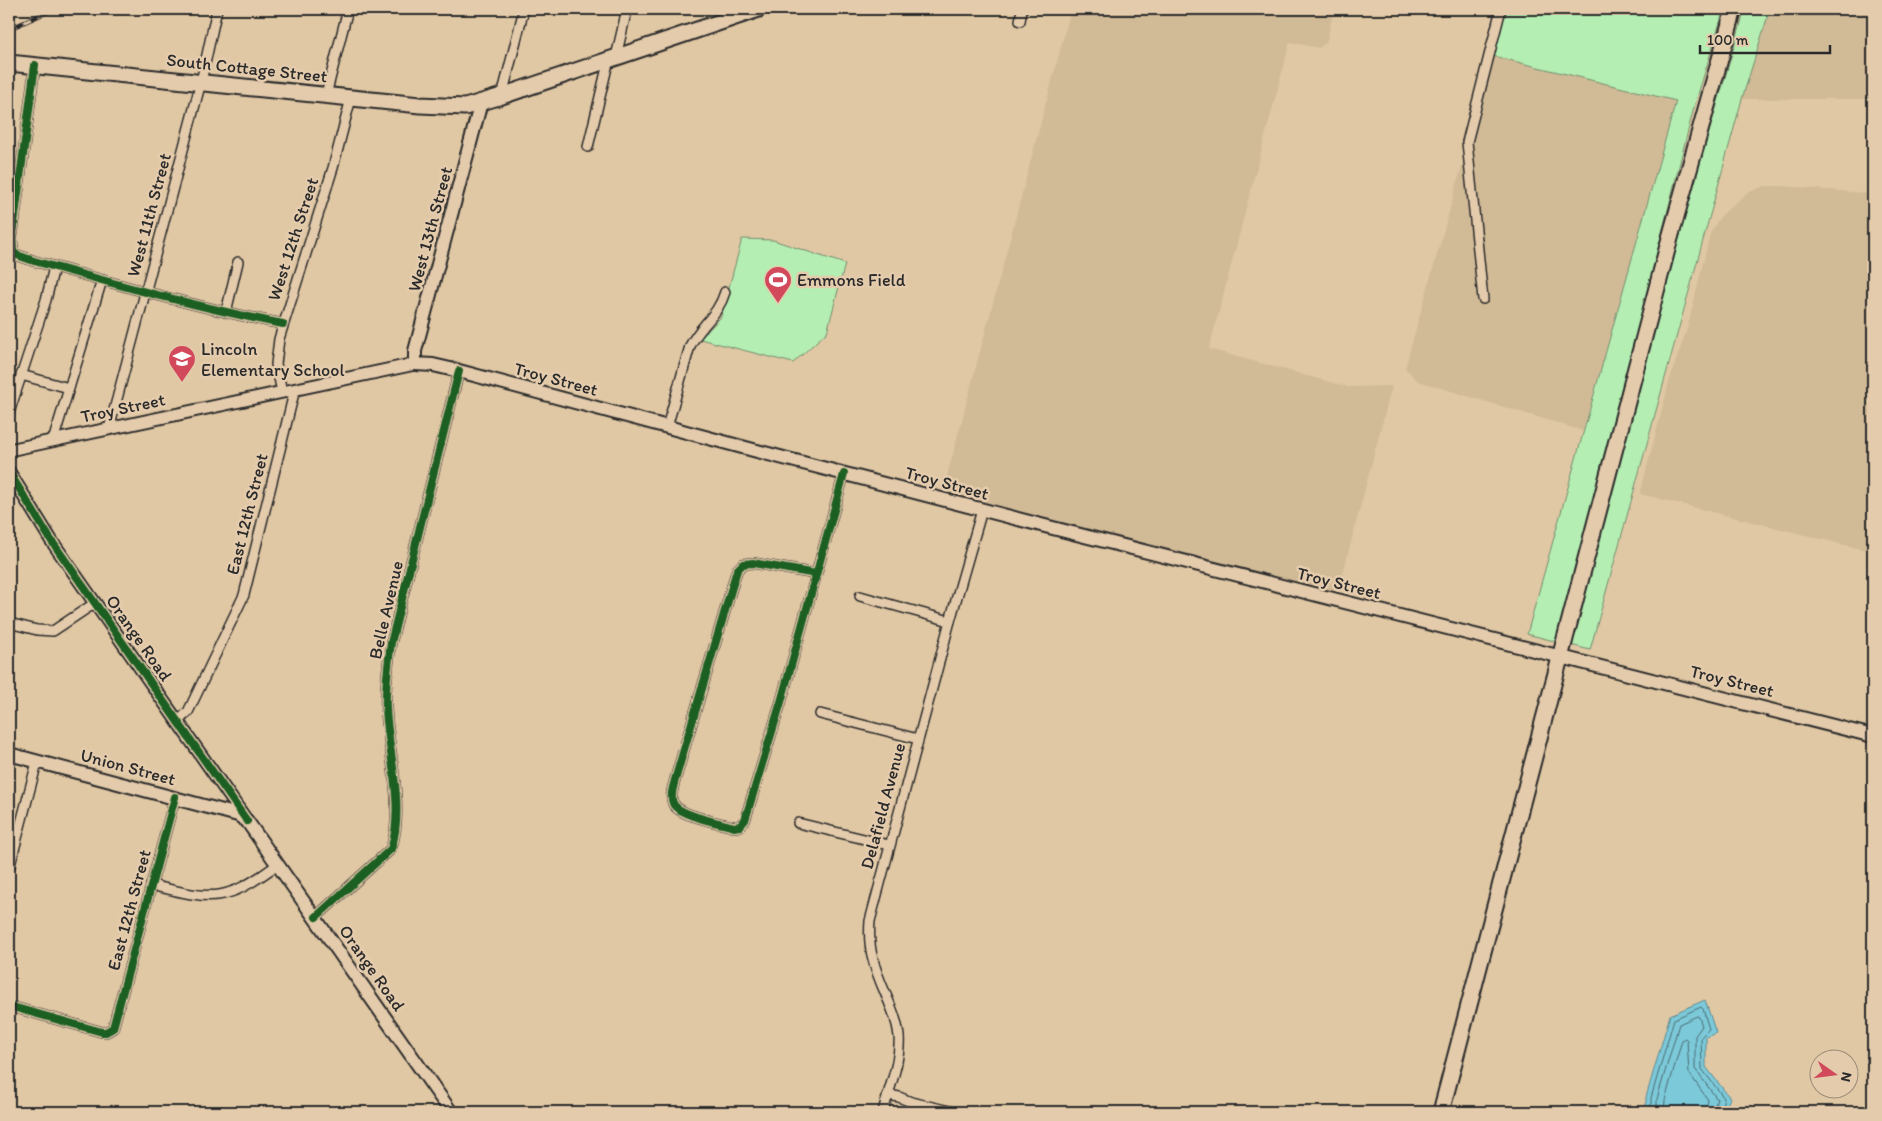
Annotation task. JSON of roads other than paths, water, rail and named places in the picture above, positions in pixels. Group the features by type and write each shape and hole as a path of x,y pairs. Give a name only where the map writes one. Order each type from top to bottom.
{"main road":[{"name":"South Cottage Street","path":"9,62 351,98 464,107 502,96 612,58 728,14 731,19 759,9"},
{"path":"1441,1112 1680,203 1734,9"},
{"name":"West 13th Street","path":"415,364 415,350 482,102"},
{"name":"Troy Street","path":"415,364 460,370 982,510 1873,736"},
{"name":"Union Street","path":"9,754 175,797 242,818"},
{"name":"Orange Road","path":"242,818 316,917 451,1112"}],"street":[{"name":"West 11th Street","path":"109,429 201,82 217,9"},
{"path":"326,95 348,9"},
{"path":"502,96 524,9"},
{"path":"588,147 627,9"},
{"path":"1020,21 1022,9"},
{"path":"1484,299 1467,142 1502,9"},
{"path":"35,65 12,247 13,252 54,267 102,280 226,312 283,324"},
{"name":"West 12th Street","path":"282,392 276,364 276,354 283,324 333,168 351,98"},
{"path":"226,312 238,262"},
{"path":"9,413 48,294 54,267"},
{"path":"53,441 102,280"},
{"path":"667,427 690,346 696,334 719,309 725,292"},
{"name":"Troy Street","path":"9,450 415,364"},
{"name":"Belle Avenue","path":"316,917 391,849 394,839 396,826 393,766 386,708 387,674 391,643 460,370"},
{"path":"21,375 69,388"},
{"name":"East 12th Street","path":"178,721 188,712 244,595 295,389"},
{"name":"Orange Road","path":"9,472 51,540 178,721 242,818"},
{"path":"816,574 753,563 743,564 737,570 674,780 672,801 676,808 684,813 734,826 743,823 781,702 844,474"},
{"name":"Delafield Avenue","path":"883,1112 898,1053 899,1038 890,1004 873,960 869,939 870,921 950,621 982,510"},
{"path":"860,596 950,621"},
{"path":"9,623 37,630 53,631 95,603"},
{"path":"820,714 918,739"},
{"path":"9,869 37,762"},
{"name":"East 12th Street","path":"9,1006 102,1032 110,1030 114,1024 175,797"},
{"path":"798,823 889,845"},
{"path":"151,885 201,896 219,896 244,888 278,864"},
{"path":"888,1095 954,1112"},
{"path":"909,1112 912,1102"}],"water":[{"path":"1705,1000 1716,1033 1706,1037 1706,1067 1730,1098 1724,1112 1646,1112 1646,1097 1670,1015"}],"railway":[{"path":"9,29 54,9"}],"place":[{"name":"Emmons Field","path":"778,304"},
{"name":"Lincoln Elementary School","path":"182,383"}]}
